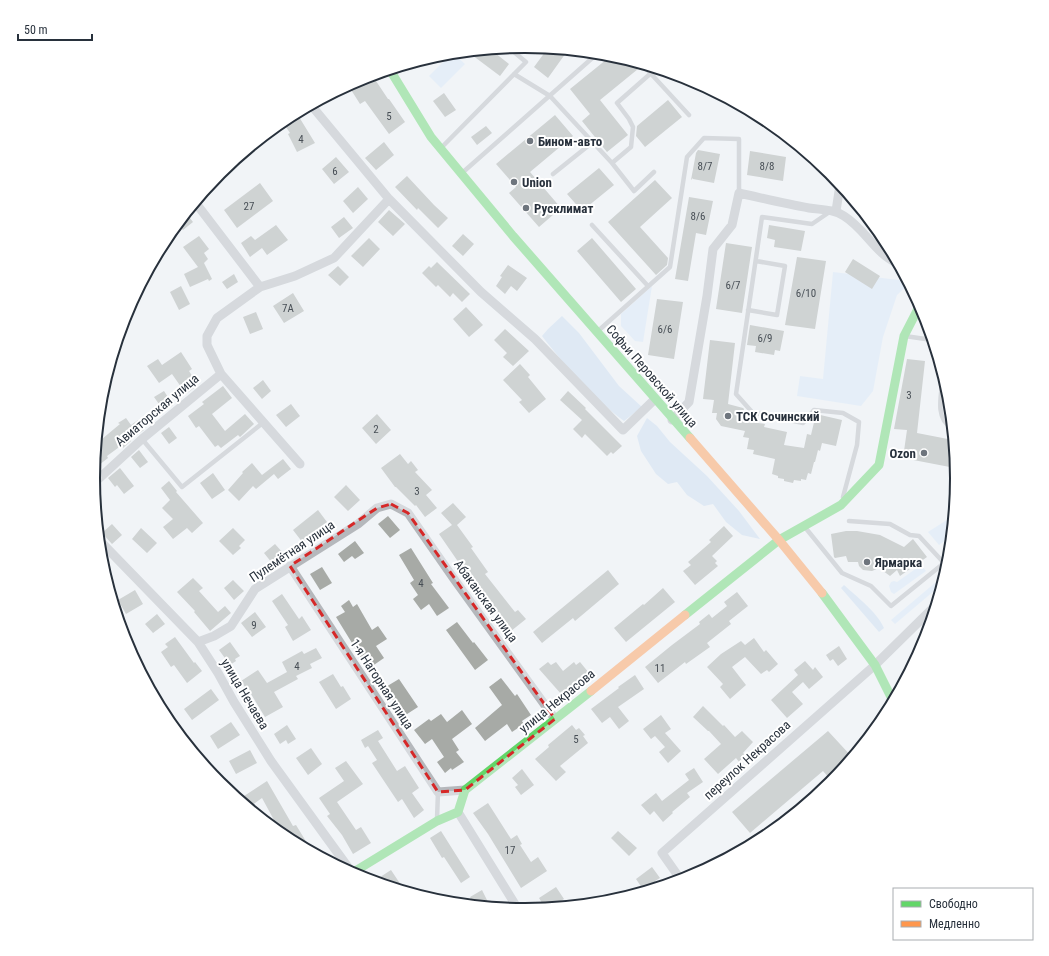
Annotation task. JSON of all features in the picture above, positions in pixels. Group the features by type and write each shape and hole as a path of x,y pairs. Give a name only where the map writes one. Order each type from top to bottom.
{"street":[{"name":"Софьи Перовской улица","path":"393,74 432,137 513,236 672,420 779,540 829,602 875,665 890,695"},
{"path":"315,109 389,199 481,292 535,339 623,430 655,399"},
{"path":"834,211 838,192"},
{"path":"672,420 689,402 707,296 713,249 732,225 739,193 809,208 834,211 847,217 887,257"},
{"path":"300,464 222,374 207,346 207,336 217,318 260,287 295,276 334,258 389,199"},
{"path":"198,206 260,287"},
{"name":"улица Некрасова","path":"465,790 779,540 841,505 879,465 904,336 916,313"},
{"name":"Авиаторская улица","path":"100,478 142,439 222,374"},
{"name":"Пулемётная улица","path":"198,642 214,636 231,626 255,589 358,524 377,508 391,504"},
{"name":"Абаканская улица","path":"391,504 408,513 556,719"},
{"name":"улица Нечаева","path":"107,554 198,642 271,760 345,863"},
{"name":"1-я Нагорная улица","path":"290,566 438,792"},
{"path":"875,665 927,613"},
{"name":"переулок Некрасова","path":"677,874 662,853 875,665"},
{"path":"438,792 465,790 458,812 514,903"},
{"path":"358,869 437,820 458,812"}],"lane":[{"path":"441,148 526,62 515,53"},
{"path":"462,173 592,59"},
{"path":"514,74 550,96 612,163 634,191 654,172"},
{"path":"612,163 631,146 633,127 617,103 650,74 689,115"},
{"path":"597,333 670,267 687,157 704,138 739,139 739,193"},
{"path":"553,174 593,142"},
{"path":"834,211 812,224 762,217 736,394 752,412 803,424 814,410 843,413 859,422 857,445 841,505"},
{"path":"592,225 648,286"},
{"path":"748,310 777,315 785,266 756,261"},
{"path":"904,336 926,339"},
{"path":"941,396 940,411 942,419 946,423"},
{"path":"142,439 182,487 264,422"},
{"path":"849,520 890,524 910,535 919,536 941,559"},
{"path":"804,526 842,573 871,586 891,606 939,569"},
{"path":"437,820 438,792"}],"highlighted area":[{"path":"391,504 408,513 555,719 465,790 438,792 290,566 377,508"}],"shaded area":[{"path":"459,58 465,64 441,88 429,76 444,61"},
{"path":"833,272 901,280 905,288 897,295 883,337 873,391 861,406 797,396 800,376 823,379"},
{"path":"652,286 643,342 635,341 621,326 621,314"},
{"path":"562,316 579,333 619,386 642,407 624,421 580,382 542,336"},
{"path":"647,418 657,426 670,442 707,476 739,511 760,539 742,535 726,522 713,504 704,506 687,495 677,482 668,484 656,474 641,451 637,436"},
{"path":"947,520 945,541 939,545 928,532"},
{"path":"921,565 926,571 894,594 891,592 889,586 891,582 897,582"},
{"path":"936,582 934,591 895,624 891,620"},
{"path":"844,585 877,616 884,628 879,632 841,588"}],"building":[{"path":"496,54 509,64 500,76 474,56"},
{"path":"544,54 564,55 548,78 534,67"},
{"path":"605,61 637,68 638,69 600,100 628,135 607,152 582,121 590,114 570,89"},
{"path":"376,80 405,122 389,134 365,101 360,104 351,90"},
{"path":"444,93 456,110 445,117 433,101"},
{"path":"668,100 682,117 645,147 636,136 637,126"},
{"path":"555,115 573,136 530,172 561,208 539,227 509,193 516,187 496,164"},
{"path":"300,118 315,143 297,152 288,134 290,133 286,127"},
{"path":"486,126 492,133 477,145 471,137"},
{"path":"384,142 394,155 376,170 365,158"},
{"path":"698,150 720,154 714,183 693,178 691,180 696,153"},
{"path":"750,151 786,157 783,181 747,175"},
{"path":"336,157 349,172 334,184 322,169"},
{"path":"599,168 614,185 582,211 567,194"},
{"path":"407,176 448,218 438,228 418,208 417,210 395,187"},
{"path":"655,180 672,198 640,227 668,258 667,265 656,275 608,222"},
{"path":"260,183 273,201 237,228 224,210"},
{"path":"358,187 368,199 353,213 343,201"},
{"path":"689,197 713,201 706,235 696,233 688,281 675,279"},
{"path":"389,210 405,224 393,236 378,222"},
{"path":"189,217 193,222 183,230 181,228"},
{"path":"344,217 353,228 339,238 331,227"},
{"path":"276,225 288,240 267,255 262,248 250,257 241,243 251,236 255,240"},
{"path":"769,225 805,231 801,251 774,247 775,240 767,238"},
{"path":"463,234 474,244 463,256 452,246"},
{"path":"199,236 209,249 204,253 208,259 204,263 212,279 209,281 208,279 190,287 184,274 198,267 183,247"},
{"path":"369,238 380,249 363,267 351,256"},
{"path":"592,238 636,289 621,302 577,251"},
{"path":"726,243 752,247 742,313 716,309"},
{"path":"797,257 826,261 815,329 785,325"},
{"path":"853,259 880,276 872,289 845,272"},
{"path":"437,262 470,294 462,302 453,293 450,297 438,285 436,287 422,273 429,266 431,268"},
{"path":"508,265 527,278 517,291 511,286 505,294 496,286 502,277 500,276"},
{"path":"338,266 349,277 340,286 328,275"},
{"path":"234,274 238,282 227,289 222,282"},
{"path":"181,286 190,304 179,310 170,292"},
{"path":"293,293 304,311 284,323 273,306"},
{"path":"657,299 683,302 674,359 648,355"},
{"path":"466,307 483,325 469,337 453,319"},
{"path":"256,312 263,329 250,334 243,317"},
{"path":"750,325 784,331 780,351 775,350 774,355 755,352 756,346 747,345"},
{"path":"505,329 529,351 513,366 503,357 507,353 494,340"},
{"path":"710,340 735,343 728,404 743,408 742,417 759,420 758,423 765,424 764,427 787,432 784,445 804,448 807,434 811,435 816,414 842,420 836,446 822,443 820,451 818,450 811,474 808,473 806,480 794,480 793,483 784,481 784,479 778,478 778,476 772,474 775,459 753,454 754,450 747,449 749,438 743,437 745,431 721,426 716,419 717,413 712,413 714,400 703,399"},
{"path":"181,352 192,369 189,371 198,385 186,394 172,374 159,383 147,366 158,359 162,365"},
{"path":"907,359 925,361 917,433 948,439 950,467 903,458 907,430 894,429"},
{"path":"520,364 530,375 528,377 546,399 529,413 519,402 522,400 503,380"},
{"path":"263,380 271,391 262,399 253,388"},
{"path":"223,386 232,398 212,414 225,431 245,414 254,424 240,437 238,435 221,448 218,445 215,447 199,426 196,428 188,416 204,404 202,402"},
{"path":"164,391 173,405 164,411 154,397"},
{"path":"568,391 622,446 613,454 611,452 607,456 585,434 582,438 573,429 582,420 560,400"},
{"path":"291,404 300,416 286,427 276,415"},
{"path":"377,414 391,430 376,444 362,428"},
{"path":"126,418 131,425 138,420 144,430 130,440 131,441 123,448 122,445 107,456 108,458 100,464 101,440 120,424 118,423"},
{"path":"169,427 177,438 169,444 161,433"},
{"path":"139,450 148,462 140,468 131,457"},
{"path":"400,454 408,464 411,461 418,470 415,472 432,490 426,495 437,508 425,517 416,505 415,506 395,487 381,468"},
{"path":"283,459 291,469 278,479 274,474 256,489 253,486 239,501 228,490 243,473 242,472 252,463 262,475"},
{"path":"120,468 134,486 124,494 117,485 115,487 108,478"},
{"path":"213,473 225,490 212,499 200,483"},
{"path":"169,481 177,491 176,492 203,523 192,533 187,528 173,539 163,527 173,519 162,508 170,500 161,488"},
{"path":"346,485 360,500 348,511 334,497"},
{"path":"453,503 466,517 457,525 473,547 471,548 488,572 485,574 515,612 518,610 526,619 511,631 479,592 439,534 452,525 441,513"},
{"path":"318,510 327,522 303,543 293,530"},
{"path":"388,516 400,530 390,538 378,524"},
{"path":"112,524 122,535 112,544 103,532"},
{"path":"724,526 733,536 712,556 717,561 715,563 718,566 695,585 683,571 691,565 688,562 711,542 709,540"},
{"path":"141,528 157,543 147,553 132,539"},
{"path":"233,528 245,540 239,546 241,548 233,555 219,541"},
{"path":"846,531 857,531 880,535 904,547 913,539 927,557 900,576 897,570 890,576 879,568 872,571 863,570 859,566 858,562 848,562 846,556 834,557 831,534"},
{"path":"355,541 364,553 355,559 352,556 344,562 338,554"},
{"path":"275,544 283,553 272,563 264,553"},
{"path":"411,548 433,583 431,584 449,608 437,616 429,604 421,610 413,599 418,595 410,583 414,580 399,555"},
{"path":"322,567 332,583 320,590 310,574"},
{"path":"608,570 619,584 575,621 573,618 542,643 533,632"},
{"path":"193,578 203,588 199,591 218,612 225,606 231,613 210,631 194,612 195,611 177,592"},
{"path":"233,580 244,591 234,600 224,588"},
{"path":"663,588 675,602 626,642 614,628"},
{"path":"135,590 143,604 126,614 118,600"},
{"path":"737,592 748,606 729,621 731,624 707,643 710,647 686,664 685,662 658,683 645,667 700,624 699,622 709,614 712,618 727,606 724,602"},
{"path":"282,594 299,619 302,616 311,630 293,641 285,627 288,625 272,601"},
{"path":"349,600 353,607 357,604 372,630 378,626 387,639 376,646 384,658 368,669 336,617 345,612 341,606"},
{"path":"255,612 266,627 252,637 241,623"},
{"path":"157,614 165,624 153,633 145,624"},
{"path":"457,622 488,660 475,670 446,630"},
{"path":"175,637 194,663 195,662 202,671 187,683 174,665 171,667 161,652 168,647 165,644"},
{"path":"754,638 764,652 766,650 778,664 769,672 767,670 761,674 745,657 732,667 746,685 730,699 720,687 723,684 707,667 721,654 741,641 745,645"},
{"path":"230,642 240,656 230,665 219,650"},
{"path":"839,646 847,659 838,666 833,659 830,661 826,655"},
{"path":"316,648 322,658 310,664 312,668 296,676 298,679 274,692 283,707 265,717 241,681 258,670 267,683 287,672 282,662 302,651 304,654"},
{"path":"805,661 813,670 815,667 823,677 809,689 803,682 792,692 803,704 787,718 771,700 798,675 794,670"},
{"path":"548,662 551,665 556,662 563,671 574,662 576,665 580,662 589,673 562,695 539,669"},
{"path":"333,674 351,699 336,709 319,682"},
{"path":"635,675 644,689 618,707 629,721 619,729 610,717 602,723 591,709"},
{"path":"501,678 515,696 517,694 531,715 522,721 525,726 519,730 518,728 512,732 507,724 485,741 475,728 502,705 489,687"},
{"path":"399,679 418,707 404,716 384,688"},
{"path":"211,689 219,700 192,720 184,709"},
{"path":"703,706 735,737 742,731 753,742 743,753 745,755 739,762 736,758 718,774 704,759 721,744 693,717"},
{"path":"462,710 472,724 452,739 459,750 456,752 464,762 452,770 451,768 445,773 437,762 444,757 432,739 425,744 414,730 429,719 431,721 441,714 447,722"},
{"path":"661,715 671,729 665,733 681,751 668,763 659,752 665,747 655,736 651,739 643,729"},
{"path":"231,722 240,735 218,749 210,736"},
{"path":"287,725 296,739 288,744 286,740 280,744 274,734"},
{"path":"572,725 576,730 579,728 585,735 583,736 588,743 560,766 566,772 556,781 535,759 549,747 548,745"},
{"path":"378,730 383,738 378,741 397,771 405,766 419,788 412,793 424,810 414,818 402,799 398,802 372,763 377,760 368,746 365,748 361,740"},
{"path":"828,731 848,753 828,776 823,771 750,833 732,812"},
{"path":"311,748 322,764 308,775 296,758"},
{"path":"250,750 257,763 236,774 229,761"},
{"path":"346,761 363,784 337,802 356,830 361,827 371,843 353,854 342,835 327,816 330,814 319,798 344,781 335,768"},
{"path":"694,768 703,782 687,793 690,797 672,812 673,813 663,822 654,811 650,815 641,805 656,793 662,801 689,780 685,774"},
{"path":"522,769 534,785 521,795 515,787 518,785 512,778"},
{"path":"267,781 293,826 296,825 307,843 273,820 262,798 253,805 244,796"},
{"path":"488,803 511,839 517,835 522,844 520,845 531,862 538,857 547,871 521,888 488,834 473,813"},
{"path":"441,831 470,877 461,883 444,857 442,858 430,838"},
{"path":"618,831 637,848 629,856 611,838"},
{"path":"652,867 660,878 655,882 641,887 636,879"},
{"path":"391,870 400,884 388,880 380,877"},
{"path":"556,887 564,899 561,901 542,902 539,898"},
{"path":"482,890 487,901 471,899 470,897"}],"traffic: fast":[{"path":"393,74 431,137 513,236 690,438"},
{"path":"685,615 779,540 841,505 879,465 904,336 916,313"},
{"path":"822,593 875,665 890,695"},
{"path":"358,869 437,821 458,812 465,790 591,691"}],"traffic: slow":[{"path":"690,438 779,540 822,593"},
{"path":"591,691 685,615"}],"place":[{"name":"Бином-авто","path":"530,141"},
{"name":"Union","path":"514,182"},
{"name":"Русклимат","path":"526,208"},
{"name":"ТСК Сочинский","path":"728,416"},
{"name":"Ozon","path":"924,453"},
{"name":"Ярмарка","path":"867,562"}]}
